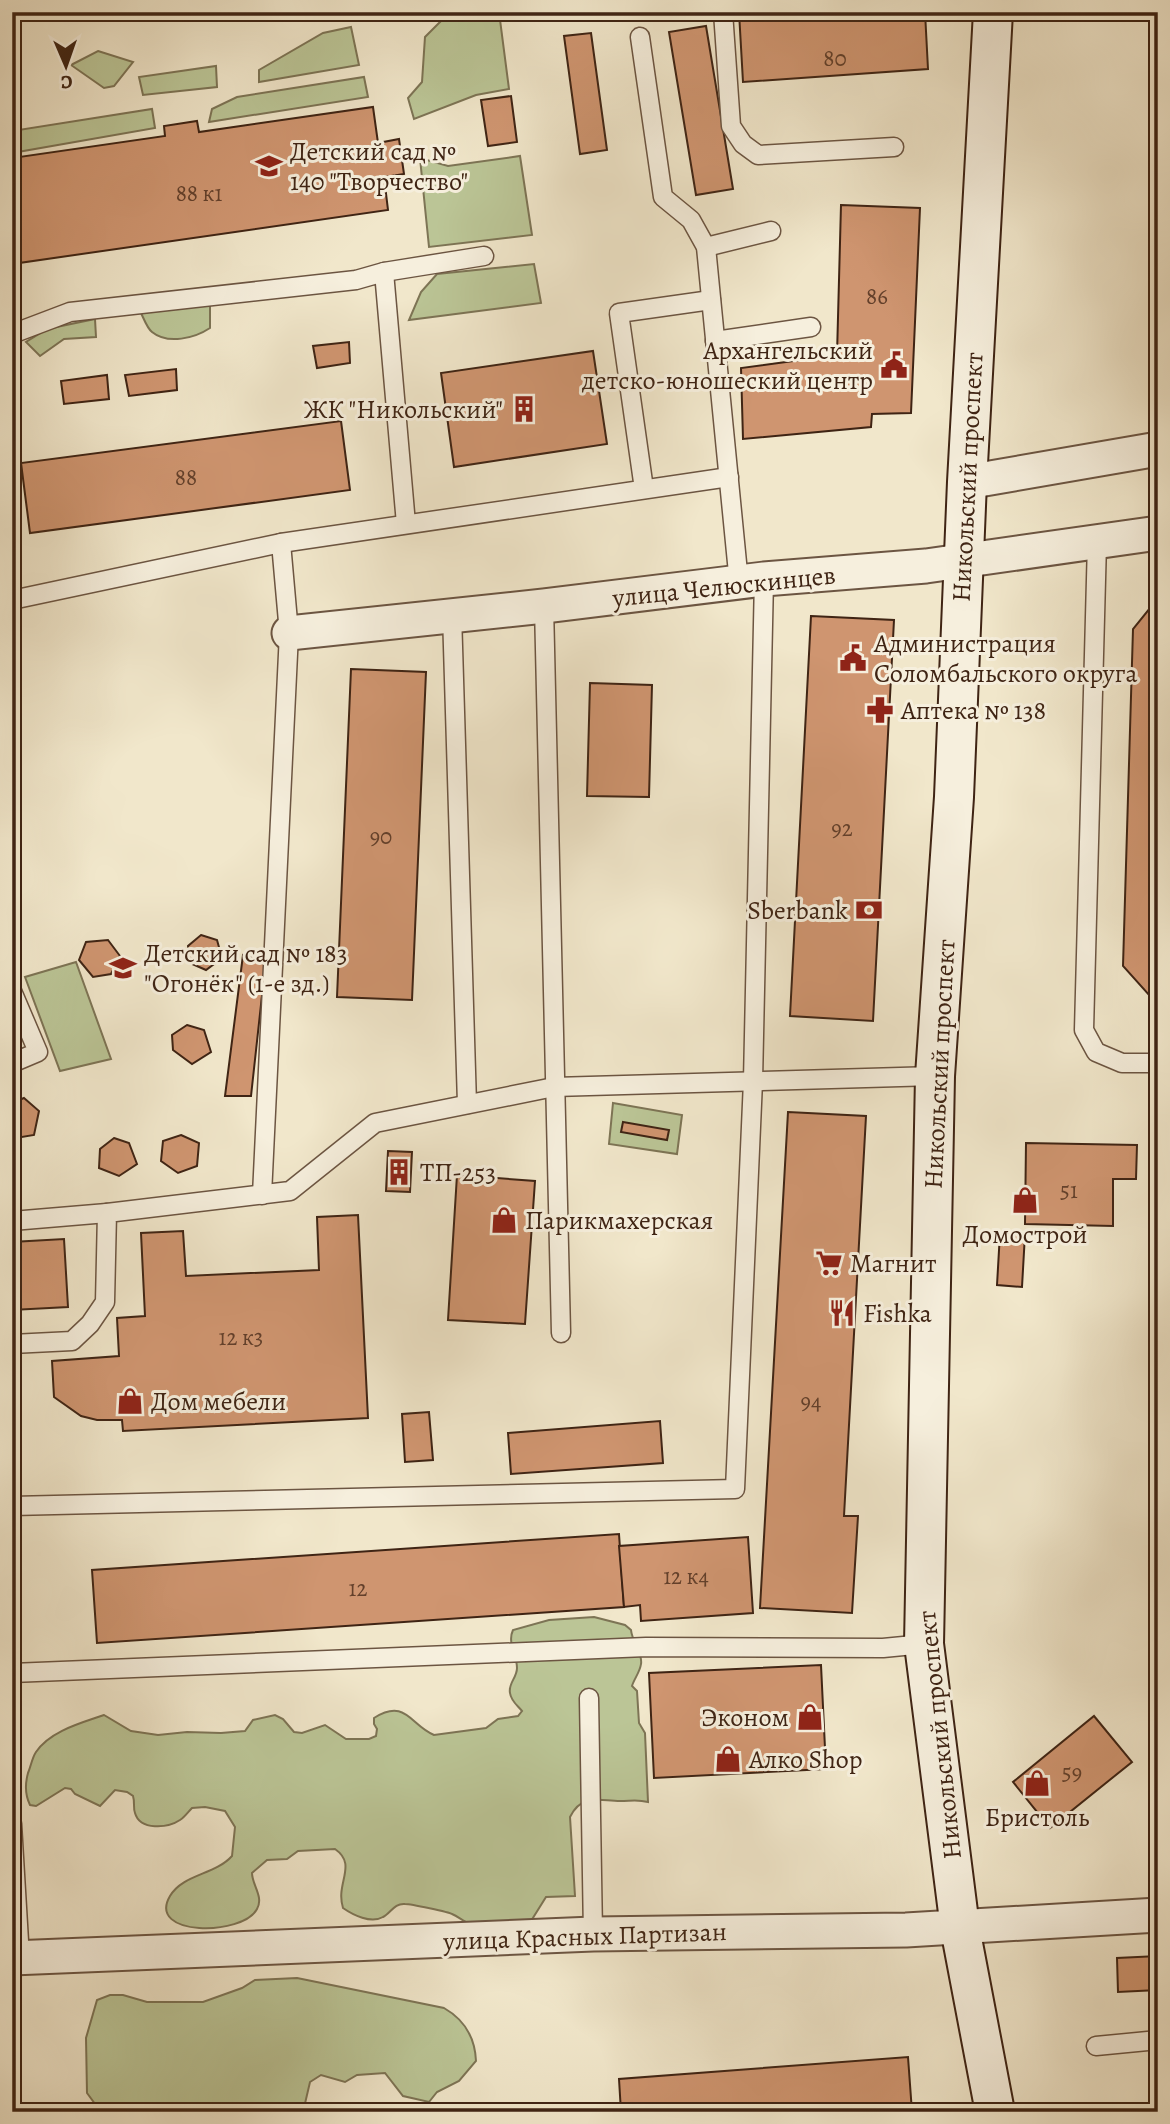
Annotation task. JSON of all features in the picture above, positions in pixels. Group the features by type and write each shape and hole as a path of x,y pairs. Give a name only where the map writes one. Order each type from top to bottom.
{"main road":[{"name":"Никольский проспект","path":"993,12 961,598 954,797 935,1076 924,1644 960,1928 995,2112"}],"street":[{"path":"967,482 1158,449"},
{"name":"улица Челюскинцев","path":"289,633 751,581 926,566 1158,533"},
{"name":"улица Красных Партизан","path":"16,1958 593,1934 960,1928 1158,1914"}],"lane":[{"path":"723,12 731,127 743,144 758,155 894,147"},
{"path":"12,1506 735,1489 752,1081 751,581 729,477 706,247 691,220 663,197 640,37"},
{"path":"706,247 771,231"},
{"path":"12,334 70,312 356,280 384,272 484,256"},
{"path":"384,272 406,524"},
{"path":"644,489 619,313 711,300"},
{"path":"715,341 811,327"},
{"path":"12,600 281,543 729,477"},
{"path":"1097,542 1084,1030 1096,1052 1122,1063 1158,1063"},
{"path":"262,1195 289,633 281,543"},
{"path":"544,606 561,1333"},
{"path":"452,614 467,1104"},
{"path":"12,991 38,1052 12,1063"},
{"path":"12,1221 107,1213 290,1191 375,1123 554,1087 935,1076"},
{"path":"12,1344 72,1342 90,1324 105,1302 107,1213"},
{"path":"12,1673 646,1647 883,1648 924,1644"},
{"path":"589,1698 593,1934"},
{"path":"12,1825 16,1958"},
{"path":"1096,2046 1158,2040"}],"green space":[{"path":"450,12 499,12 509,89 476,95 414,119 408,98 422,82 425,37"},
{"path":"351,27 359,65 259,82 259,70 323,33"},
{"path":"98,51 133,62 114,86 104,88 71,65"},
{"path":"216,66 217,87 143,95 139,77"},
{"path":"364,77 368,97 209,122 212,109 237,97"},
{"path":"152,109 155,128 12,153 12,131"},
{"path":"520,156 532,235 429,247 420,158 448,166"},
{"path":"534,264 541,303 409,320 421,292 437,274"},
{"path":"210,304 210,328 181,339 158,336 147,326 141,313"},
{"path":"95,319 96,337 64,339 40,356 26,342 47,329"},
{"path":"76,962 111,1059 60,1071 25,977"},
{"path":"613,1103 682,1115 677,1154 609,1144"},
{"path":"594,1617 625,1625 631,1630 640,1656 640,1667 632,1686 637,1691 639,1723 645,1733 648,1802 592,1800 575,1809 570,1817 575,1896 546,1897 531,1921 477,1925 449,1913 405,1904 398,1905 378,1919 362,1918 343,1908 341,1899 346,1868 342,1855 335,1849 298,1851 287,1859 267,1860 252,1873 259,1904 248,1918 217,1928 183,1925 172,1919 166,1909 170,1896 183,1883 217,1867 232,1856 235,1827 225,1811 205,1807 192,1808 175,1823 155,1826 142,1823 138,1819 134,1811 133,1796 127,1792 115,1790 100,1806 65,1788 36,1806 30,1805 28,1801 28,1773 35,1754 42,1745 49,1738 67,1729 104,1715 131,1731 158,1735 245,1731 253,1720 275,1715 283,1719 294,1732 302,1733 325,1725 346,1739 369,1739 376,1736 374,1718 393,1711 407,1715 434,1735 486,1728 498,1719 518,1716 522,1711 510,1693 517,1668 511,1639 513,1630 549,1620"},
{"path":"297,1978 444,2008 468,2030 476,2061 459,2081 437,2092 429,2102 403,2096 385,2073 357,2075 345,2082 321,2075 310,2082 303,2112 101,2112 87,2093 86,2038 97,2000 110,1995 123,1995 147,2002 203,2002 242,1988 255,1980"}],"building":[{"path":"739,12 925,12 928,69 743,82"},
{"path":"706,26 733,189 696,195 669,32"},
{"path":"591,33 607,150 580,154 564,36"},
{"path":"511,96 517,142 488,146 481,100"},
{"path":"373,107 378,143 399,139 404,174 384,177 388,210 12,264 12,158 165,136 164,126 197,121 199,132"},
{"path":"841,205 920,208 911,413 872,414 871,427 743,439 741,368 837,355"},
{"path":"349,342 350,363 317,368 313,346"},
{"name":"ЖК \"Никольский\"","path":"593,351 607,444 454,467 441,373"},
{"path":"176,369 177,390 129,396 125,375"},
{"path":"107,375 109,399 64,404 61,381"},
{"path":"341,421 350,490 30,533 21,463"},
{"path":"1158,598 1158,1005 1123,966 1133,629"},
{"path":"811,616 894,620 873,1021 790,1016"},
{"path":"351,669 426,672 412,1000 337,997"},
{"path":"590,683 652,685 649,797 587,796"},
{"path":"201,935 217,940 222,958 206,970 190,963 188,946"},
{"path":"108,940 120,956 111,974 93,977 79,960 86,942"},
{"path":"243,955 266,959 251,1096 225,1096"},
{"path":"187,1025 204,1030 211,1052 192,1064 173,1050 172,1035"},
{"path":"24,1098 39,1111 34,1135 16,1138 12,1134 12,1103"},
{"path":"788,1112 866,1116 844,1516 858,1516 852,1613 760,1608"},
{"path":"623,1122 669,1130 667,1140 621,1132"},
{"path":"181,1135 199,1143 197,1166 178,1173 161,1161 163,1141"},
{"path":"114,1138 129,1143 137,1164 119,1176 99,1168 100,1149"},
{"path":"1026,1143 1137,1145 1136,1179 1113,1179 1113,1226 1025,1224"},
{"name":"ТП-253","path":"388,1151 412,1152 410,1192 386,1191"},
{"path":"457,1175 535,1181 525,1324 448,1320"},
{"path":"358,1215 368,1418 123,1431 122,1420 97,1420 81,1416 54,1397 52,1361 119,1356 117,1318 145,1316 141,1233 183,1231 186,1276 319,1270 317,1217"},
{"path":"1000,1233 1025,1234 1022,1287 997,1285"},
{"path":"64,1239 68,1307 12,1310 12,1242"},
{"path":"429,1412 433,1460 405,1462 402,1414"},
{"path":"660,1421 663,1463 511,1474 508,1433"},
{"path":"619,1534 624,1607 97,1643 92,1570"},
{"path":"748,1537 753,1613 641,1621 640,1605 624,1607 619,1546"},
{"path":"821,1665 826,1769 654,1778 649,1673"},
{"path":"1094,1716 1132,1762 1050,1828 1013,1782"},
{"path":"1158,1956 1158,1990 1118,1992 1117,1958"},
{"path":"908,2057 912,2112 621,2112 619,2079"}],"place":[{"name":"Детский сад № 140 \"Творчество\"","path":"269,166"},
{"name":"Архангельский детско-юношеский центр","path":"894,365"},
{"name":"ЖК \"Никольский\"","path":"524,409"},
{"name":"Администрация Соломбальского округа","path":"853,658"},
{"name":"Аптека № 138","path":"880,710"},
{"name":"Sberbank","path":"869,910"},
{"name":"Детский сад № 183 \"Огонёк\" (1-е зд.)","path":"123,968"},
{"name":"ТП-253","path":"399,1172"},
{"name":"Домострой","path":"1025,1200"},
{"name":"Парикмахерская","path":"504,1220"},
{"name":"Магнит","path":"829,1263"},
{"name":"Fishka","path":"842,1313"},
{"name":"Дом мебели","path":"130,1401"},
{"name":"Эконом","path":"810,1717"},
{"name":"Алко Shop","path":"728,1759"},
{"name":"Бристоль","path":"1037,1783"}]}
